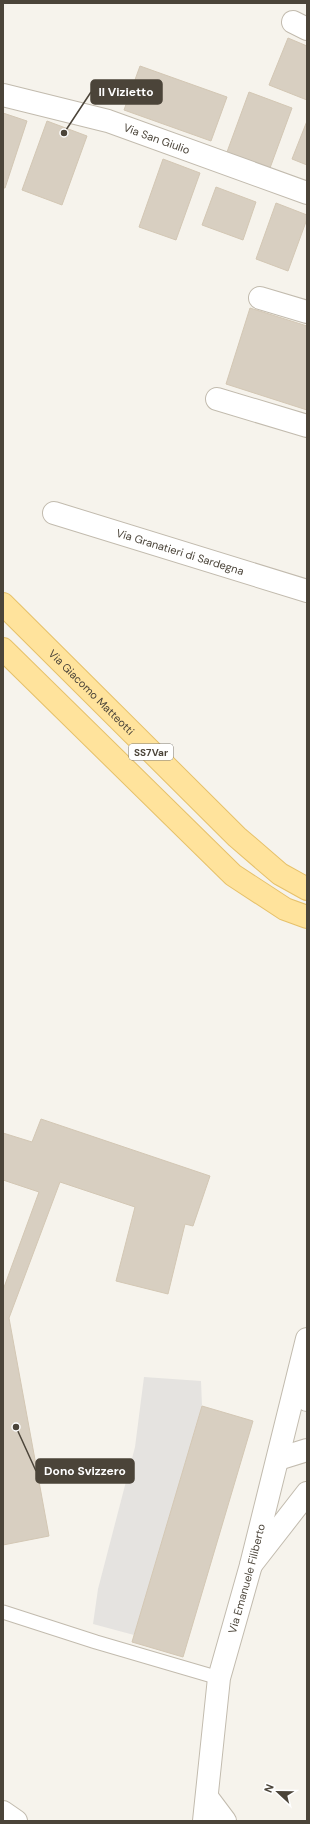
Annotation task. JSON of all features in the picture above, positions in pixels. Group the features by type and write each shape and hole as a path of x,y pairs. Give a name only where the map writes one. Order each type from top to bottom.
{"main road":[{"name":"Via Giacomo Matteotti","path":"3,604 236,837 280,874 307,889"},
{"name":"SS7Var","path":"3,649 233,875 285,909 307,917"}],"street":[{"name":"Via San Giulio","path":"3,95 108,121 307,193"},
{"path":"260,298 307,312"},
{"path":"217,399 307,426"},
{"name":"Via Granatieri di Sardegna","path":"54,514 307,591"},
{"name":"Via Emanuele Filiberto","path":"204,1821 219,1678 251,1565 278,1459 301,1395 307,1339"},
{"path":"278,1459 307,1450"},
{"path":"251,1565 307,1493"},
{"path":"207,1797 225,1821"},
{"path":"3,1812 16,1821"}],"lane":[{"path":"3,1612 96,1642 219,1678"}],"shaded area":[{"path":"144,1377 201,1381 202,1406 134,1635 93,1624 98,1589 135,1447"}],"building":[{"path":"288,38 307,46 307,100 269,85"},
{"path":"140,66 227,97 211,141 124,110"},
{"path":"249,92 292,108 270,168 227,152"},
{"path":"3,113 27,121 5,188 3,188"},
{"path":"47,121 87,136 62,205 22,190"},
{"path":"307,121 307,165 292,159"},
{"path":"163,159 200,173 176,240 139,227"},
{"path":"216,187 256,202 243,240 202,225"},
{"path":"276,203 307,215 307,219 288,271 256,259"},
{"path":"250,308 307,326 307,410 226,384"},
{"path":"41,1119 210,1176 193,1226 185,1224 168,1294 116,1281 135,1207 60,1182 9,1318 49,1536 3,1545 3,1290 39,1192 3,1180 3,1133 32,1142"},
{"path":"202,1406 253,1421 183,1657 132,1642"}],"place":[{"name":"Il Vizietto","path":"64,133"},
{"name":"Dono Svizzero","path":"16,1427"}]}
